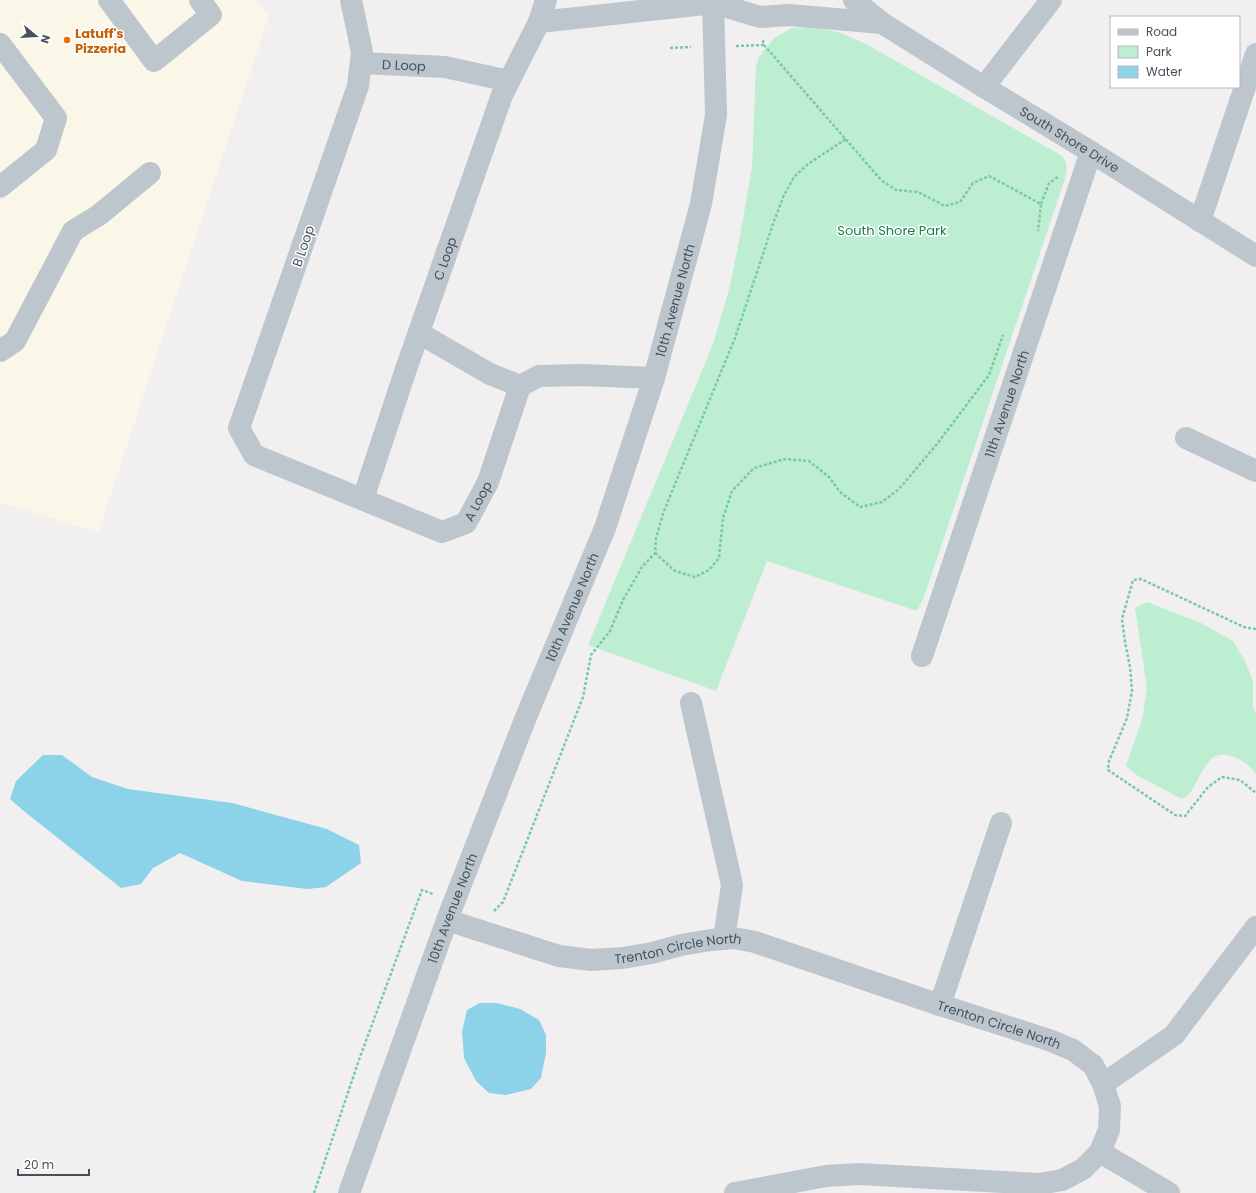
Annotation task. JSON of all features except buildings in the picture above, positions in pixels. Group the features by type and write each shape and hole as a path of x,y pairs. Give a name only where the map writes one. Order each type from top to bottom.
{"street":[{"path":"109,0 154,61 211,15 200,0"},
{"path":"351,0 362,52 361,63"},
{"path":"546,0 539,22 716,1"},
{"name":"South Shore Drive","path":"854,0 882,23 1256,256"},
{"path":"984,87 1051,0"},
{"name":"South Shore Drive","path":"716,1 760,17 790,15 882,23"},
{"name":"10th Avenue North","path":"349,1193 451,910 526,718 605,528 654,378 701,204 716,115 716,1"},
{"name":"C Loop","path":"363,499 502,95 539,22"},
{"path":"0,44 56,118 46,150 0,187"},
{"path":"1200,221 1256,54"},
{"name":"D Loop","path":"361,63 445,67 509,82"},
{"name":"B Loop","path":"239,428 358,86 361,63"},
{"name":"11th Avenue North","path":"922,656 1091,152"},
{"path":"0,351 15,341 73,231 99,215 150,173"},
{"path":"419,333 490,374 520,386 539,376 582,375 654,378"},
{"name":"A Loop","path":"239,428 254,455 442,532 466,523 488,482 520,386"},
{"path":"1186,438 1256,470"},
{"path":"691,703 732,885 724,939"},
{"path":"940,1005 1001,823"},
{"name":"Trenton Circle North","path":"451,910 559,956 591,960 623,958 710,940 734,938 755,942 940,1005 1049,1040 1073,1050 1093,1065 1103,1084 1110,1106 1109,1130 1100,1152 1083,1169 1062,1180 1039,1184 859,1174 826,1176 735,1193"},
{"path":"1103,1084 1174,1035 1256,927"},
{"path":"1100,1152 1169,1193"}],"path":[{"path":"760,17 764,45 881,180 896,190 918,192 945,206 960,202 972,183 989,176 1041,204 1038,238"},
{"path":"491,913 503,902 583,697 591,655 610,631 623,600 642,567 655,553 656,538 664,511 735,338 784,195 794,177 808,164 846,139"},
{"path":"655,553 674,571 695,577 709,570 719,558 723,518 732,491 754,468 784,459 809,461 829,477 840,492 860,507 882,502 899,489 937,444 989,375 1004,331"},
{"path":"1256,629 1244,627 1141,579 1133,580 1122,619 1130,667 1132,691 1127,718 1109,761 1108,770 1175,815 1185,816 1208,787 1222,777 1240,780 1256,793"},
{"path":"314,1193 360,1056 422,890 451,910"}],"shaded area":[{"path":"0,0 256,0 269,15 98,533 0,502"}],"green space":[{"name":"South Shore Park","path":"815,27 841,33 868,45 1057,153 1064,158 1067,167 1066,175 924,597 917,611 767,561 716,691 588,645 713,344 730,286 752,167 756,66 759,57 774,38 792,28"},
{"path":"1147,602 1201,623 1233,641 1244,659 1253,681 1253,707 1256,713 1256,774 1245,763 1235,757 1223,754 1216,756 1205,766 1189,794 1182,799 1138,776 1126,766 1142,720 1147,688 1135,608"}],"water":[{"path":"43,755 62,755 92,777 128,789 232,803 327,829 359,845 361,863 326,887 307,889 242,881 180,853 153,868 141,884 121,888 10,799 16,781"},
{"path":"480,1003 497,1003 520,1009 539,1020 546,1035 546,1053 541,1078 531,1089 506,1095 489,1093 476,1081 464,1058 462,1032 467,1010"}],"place":[{"name":"Latuff's Pizzeria","path":"67,40"}]}
